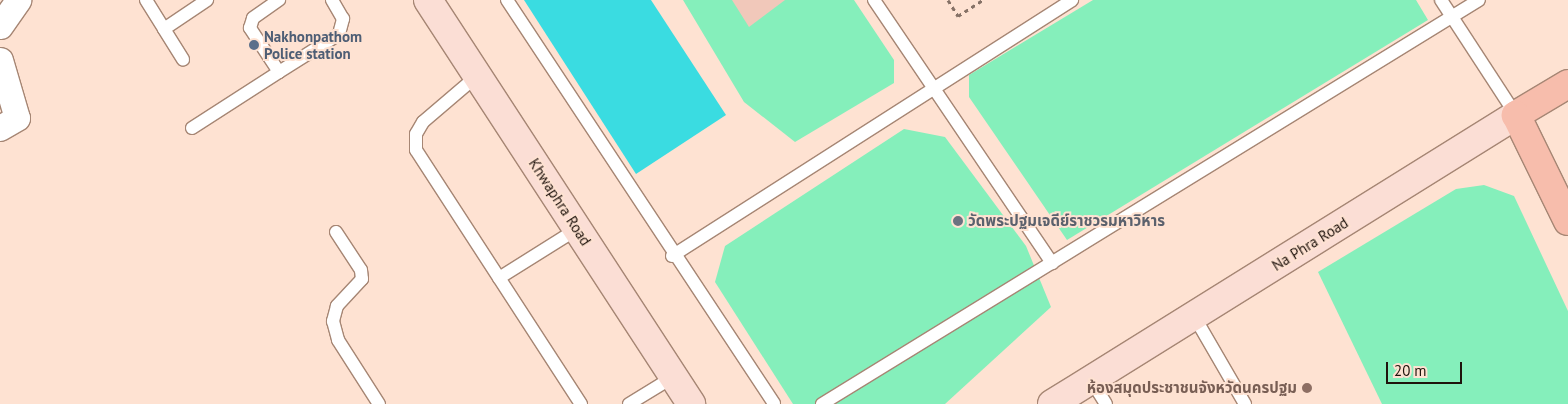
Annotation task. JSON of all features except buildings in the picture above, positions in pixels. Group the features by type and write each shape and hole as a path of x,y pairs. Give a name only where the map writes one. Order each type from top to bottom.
{"main road":[{"name":"Khwaphra Road","path":"428,0 691,404"},
{"name":"Na Phra Road","path":"1052,404 1568,84"},
{"path":"1516,116 1568,220"}],"street":[{"path":"0,26 18,0"},
{"path":"0,60 17,118 0,128"}],"lane":[{"path":"146,0 183,60"},
{"path":"164,29 207,0"},
{"path":"279,0 253,18 250,28 279,72"},
{"path":"192,128 339,34 343,19 332,0"},
{"path":"507,0 672,256 774,404"},
{"path":"874,0 1052,263"},
{"path":"672,256 932,87 1072,0"},
{"path":"1441,0 1516,116"},
{"path":"822,404 1479,0"},
{"path":"478,75 423,122 416,134 416,150 581,404"},
{"path":"499,278 578,228"},
{"path":"336,232 361,270 362,279 337,306 332,321 338,340 378,404"},
{"path":"1194,316 1245,404"},
{"path":"629,404 673,377"},
{"path":"1091,380 1106,404"}],"path":[{"path":"948,0 958,16 983,0"}],"green space":[{"path":"683,0 854,0 894,60 894,83 795,142 744,102"},
{"path":"1093,0 1416,0 1428,20 1067,240 969,97 969,75"},
{"path":"904,129 945,137 1026,246 1051,307 945,404 793,404 715,282 725,246"},
{"path":"1484,185 1514,196 1568,311 1568,404 1382,404 1318,272 1456,189"}],"water":[{"path":"524,0 651,0 726,115 636,174"}],"place":[{"name":"Nakhonpathom Police station","path":"254,45"},
{"name":"วัดพระปฐมเจดีย์ราชวรมหาวิหาร","path":"958,221"},
{"name":"ห้องสมุดประชาชนจังหวัดนครปฐม","path":"1307,388"}]}
